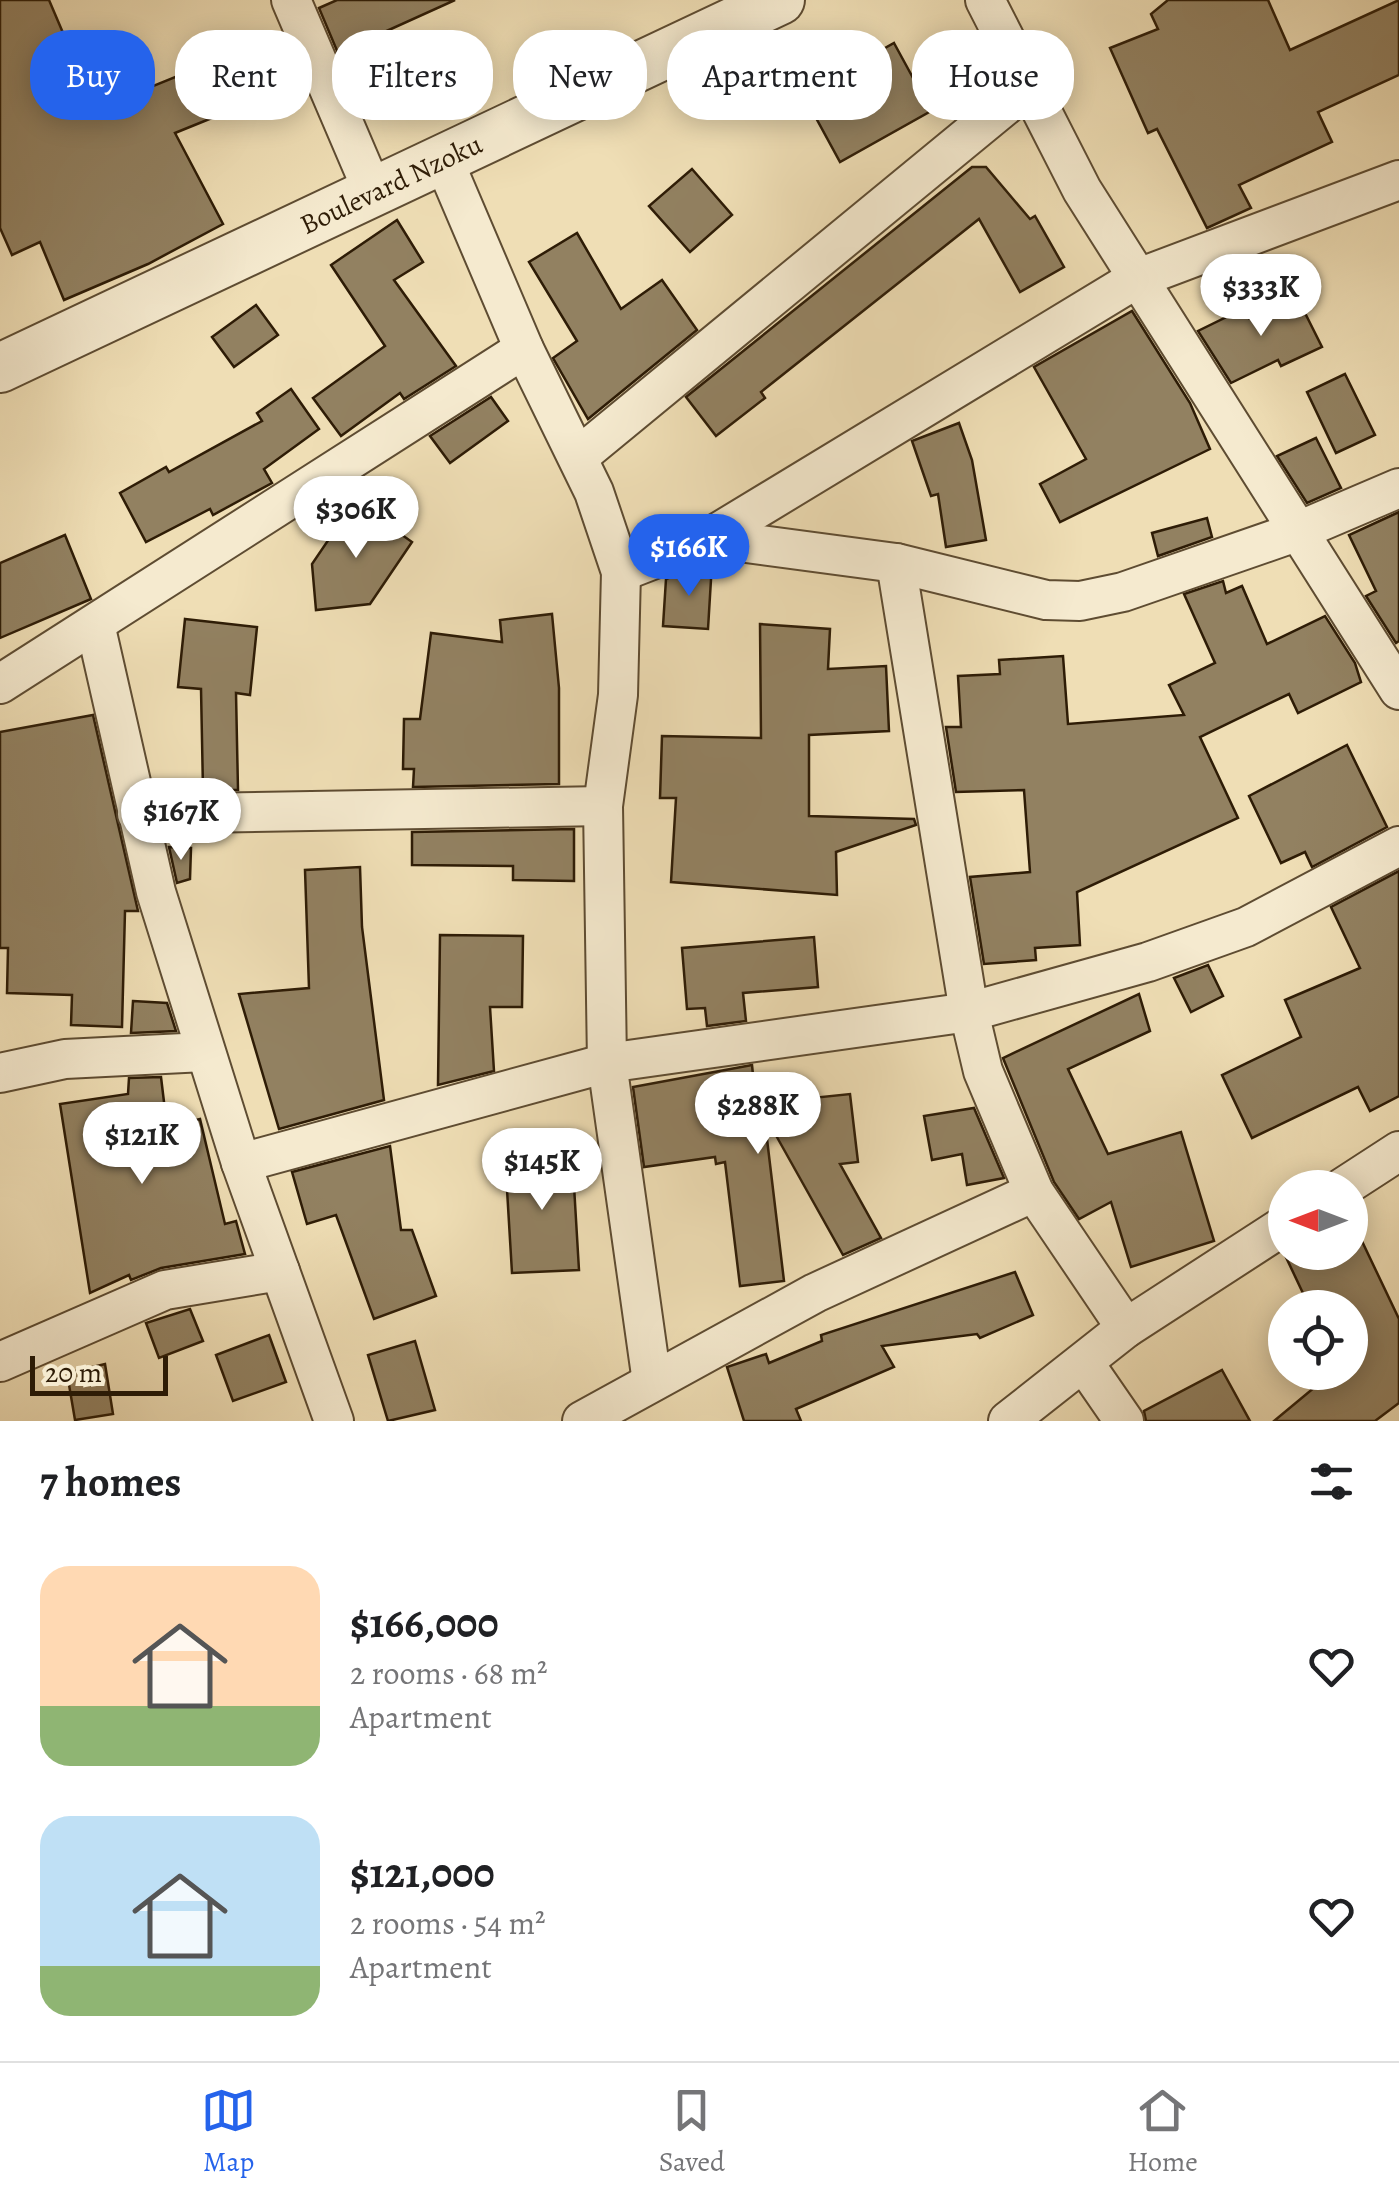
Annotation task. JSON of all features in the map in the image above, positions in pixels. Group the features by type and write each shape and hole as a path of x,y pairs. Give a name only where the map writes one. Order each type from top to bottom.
{"street":[{"path":"292,0 374,194"},
{"name":"Boulevard Nzoku","path":"0,368 780,0"},
{"path":"984,0 1000,30"},
{"path":"578,457 988,120"},
{"path":"1046,120 1082,190 1136,279 1399,690"},
{"path":"444,159 524,349 578,457 622,572 618,695 603,806 607,1063 652,1382"},
{"path":"622,572 709,538 1136,279 1399,180"},
{"path":"0,684 524,349"},
{"path":"709,538 896,563 1046,600 1080,601 1123,592 1296,532 1399,488"},
{"path":"896,563 982,1071 1034,1192 1126,1328"},
{"path":"95,624 137,814 204,1052 334,1421"},
{"path":"137,814 603,806"},
{"path":"241,1163 607,1063 969,1012 1148,962 1246,927 1399,846"},
{"path":"0,1073 65,1059 204,1052"},
{"path":"1368,1171 1399,1151"},
{"path":"582,1421 814,1293 1034,1192"},
{"path":"1008,1421 1126,1328 1268,1236"},
{"path":"0,1362 165,1290 280,1271"},
{"path":"1084,1364 1124,1421"}],"building":[{"path":"0,0 49,0 62,30 30,30 30,120 155,120 155,85 175,77 175,120 207,120 175,133 223,224 148,264 64,300 40,242 12,255 0,228"},
{"path":"337,0 455,0 389,30 332,30 332,39 319,8"},
{"path":"1168,0 1268,0 1290,50 1399,0 1399,75 1318,112 1332,142 1239,185 1251,208 1207,228 1157,129 1148,133 1110,48 1158,29 1151,14"},
{"path":"892,44 912,76 915,120 840,162 817,120 892,120"},
{"path":"972,167 986,167 1030,219 1035,216 1064,267 1020,292 979,219 761,392 765,398 716,436 686,397"},
{"path":"692,169 732,215 690,252 649,206"},
{"path":"397,220 423,262 394,280 456,366 404,399 400,393 341,436 313,398 385,346 331,265"},
{"path":"577,233 621,309 662,280 697,330 588,419 553,358 577,341 529,262"},
{"path":"1296,295 1322,347 1281,366 1278,360 1231,383 1198,331 1245,308 1249,318"},
{"path":"256,305 278,335 234,367 212,337"},
{"path":"1132,311 1190,403 1210,449 1060,522 1040,484 1086,459 1034,367"},
{"path":"1345,374 1375,435 1336,453 1307,392"},
{"path":"291,389 319,429 264,469 272,483 213,515 210,509 146,542 120,493 166,467 169,472 262,421 257,413"},
{"path":"491,397 508,421 450,463 430,436"},
{"path":"959,423 972,460 986,540 946,547 938,494 931,496 912,441"},
{"path":"1316,438 1341,488 1307,503 1277,456"},
{"path":"350,508 364,508 412,542 370,604 316,610 312,564"},
{"path":"1399,512 1396,643 1366,596 1376,591 1349,535"},
{"path":"1207,518 1212,537 1158,556 1152,533"},
{"path":"65,535 91,599 0,638 0,563"},
{"path":"712,563 708,629 663,626 666,579"},
{"path":"1223,581 1226,593 1242,586 1267,644 1325,616 1355,663 1361,682 1298,713 1289,694 1200,737 1238,818 1077,892 1080,945 1035,948 1036,960 984,964 970,877 1030,872 1024,790 956,792 946,727 961,727 958,676 1000,674 999,660 1063,656 1068,724 1184,715 1169,685 1215,663 1184,594"},
{"path":"552,614 559,688 559,784 413,787 414,769 403,769 404,719 420,719 431,633 502,642 500,620"},
{"path":"185,619 257,627 250,695 236,693 238,790 203,790 201,689 178,687"},
{"path":"760,624 830,629 828,669 886,666 889,731 809,735 809,816 914,819 916,825 836,852 837,895 671,882 676,798 660,798 662,736 761,738"},
{"path":"93,715 138,911 125,911 122,1027 71,1025 72,995 7,993 8,948 0,948 0,732"},
{"path":"1347,745 1387,827 1312,867 1305,852 1281,863 1249,796"},
{"path":"574,829 574,881 513,880 513,866 412,865 412,832"},
{"path":"169,847 191,848 190,879 177,883"},
{"path":"360,867 362,927 384,1100 279,1129 239,994 309,988 305,870"},
{"path":"1399,871 1399,1096 1370,1111 1358,1087 1252,1138 1222,1075 1301,1037 1285,1000 1360,968 1331,907"},
{"path":"440,935 523,936 522,1007 490,1007 494,1071 438,1085"},
{"path":"814,937 818,987 743,993 746,1021 707,1026 705,1008 687,1009 682,948"},
{"path":"1208,965 1223,996 1191,1012 1174,978"},
{"path":"1139,994 1150,1031 1068,1069 1108,1154 1181,1132 1214,1241 1131,1267 1111,1202 1079,1219 1054,1182 1003,1058"},
{"path":"133,1001 167,1003 176,1031 131,1033"},
{"path":"752,1065 756,1104 850,1094 858,1162 840,1164 881,1238 843,1255 764,1114 784,1281 740,1286 725,1162 716,1164 715,1157 644,1167 633,1087"},
{"path":"161,1077 167,1127 200,1119 225,1224 236,1221 245,1254 161,1268 131,1280 129,1275 90,1293 60,1104 128,1094 129,1078"},
{"path":"974,1108 1004,1178 967,1185 962,1154 932,1160 924,1116"},
{"path":"390,1146 401,1230 412,1230 436,1296 374,1319 336,1215 307,1224 292,1172"},
{"path":"572,1152 579,1270 512,1273 505,1156"},
{"path":"1368,1254 1399,1319 1399,1403 1375,1421 1274,1421 1311,1390 1368,1390 1368,1290 1301,1290 1292,1270 1368,1270"},
{"path":"1015,1272 1033,1315 980,1338 977,1334 882,1346 894,1367 796,1409 801,1421 744,1421 727,1367 766,1354 769,1363 822,1341 821,1335"},
{"path":"190,1309 203,1341 159,1358 146,1323"},
{"path":"269,1335 286,1382 233,1401 216,1355"},
{"path":"415,1341 435,1410 388,1421 368,1355"},
{"path":"105,1364 113,1414 75,1420 67,1373"},
{"path":"1222,1370 1250,1421 1146,1421 1144,1411"}]}
